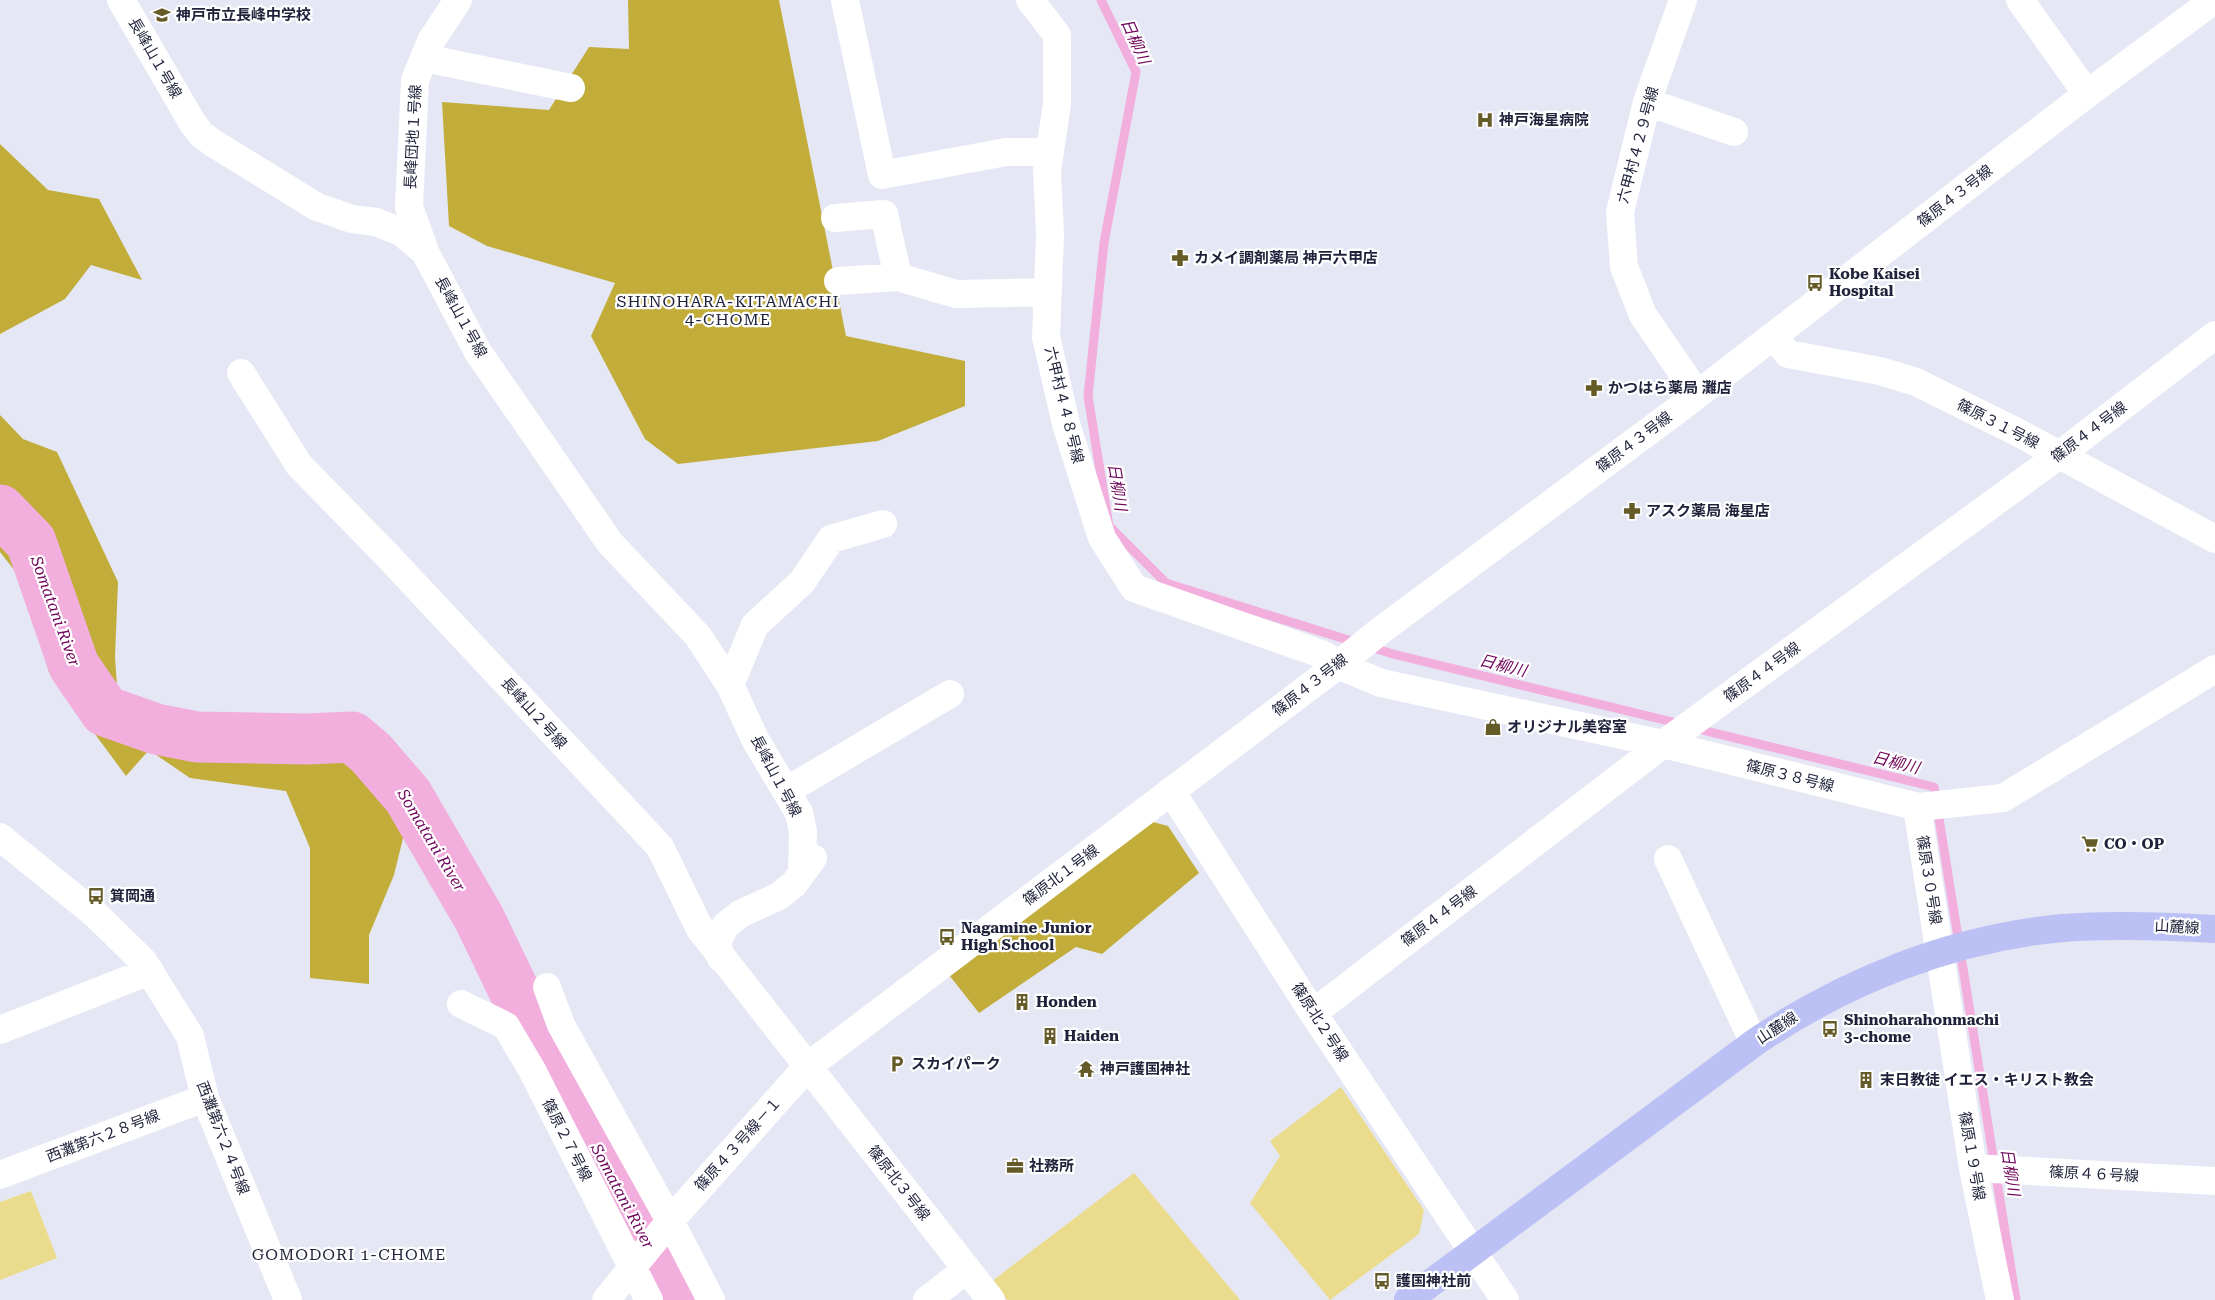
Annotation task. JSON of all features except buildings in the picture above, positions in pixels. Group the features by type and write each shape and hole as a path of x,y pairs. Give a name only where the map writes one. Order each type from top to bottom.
{"main road":[{"name":"山麓線","path":"1408,1300 1754,1043 1792,1017 1852,986 1940,953 1994,939 2064,928 2135,925 2215,928"}],"street":[{"name":"長峰山１号線","path":"121,0 192,122 201,134 317,207 352,219 376,222 401,232 426,252 478,352 610,543 698,636 730,685 756,741 793,786 803,832 802,872 794,884 779,896 740,914 726,925 717,942 721,958"},
{"name":"長峰団地１号線","path":"426,252 409,207 415,80 431,41 458,0"},
{"path":"845,0 882,175 1006,152 1050,152"},
{"name":"六甲村４４８号線","path":"1030,0 1057,35 1057,104 1047,171 1050,234 1046,337 1066,424 1102,538 1134,588 1342,661"},
{"name":"六甲村４２９号線","path":"1683,0 1647,102 1620,212 1624,267 1643,315 1697,394"},
{"path":"2020,0 2087,94"},
{"name":"篠原４３号線","path":"1171,791 1380,631 1774,336 2087,94 2209,13"},
{"path":"424,58 571,88"},
{"path":"1647,102 1734,132"},
{"path":"834,218 884,214 898,277"},
{"path":"838,282 898,277 956,294 1048,292"},
{"name":"篠原４４号線","path":"1313,1012 1666,742 2058,456 2215,335"},
{"name":"篠原３１号線","path":"1774,336 1788,354 1880,371 1916,382 2015,431 2058,456 2215,538"},
{"name":"長峰山２号線","path":"241,373 299,465 386,554 660,847 700,929 807,1068"},
{"path":"730,685 755,626 802,582 831,540 884,524"},
{"name":"篠原３８号線","path":"1342,661 1380,683 1666,742 1918,807 2003,798 2215,669"},
{"path":"793,786 950,694"},
{"name":"篠原北２号線","path":"1171,791 1313,1012 1505,1300"},
{"name":"篠原北１号線","path":"807,1068 1171,791"},
{"name":"篠原３０号線","path":"1918,807 1940,953"},
{"name":"西灘第六２４号線","path":"0,837 96,915 143,961 150,971 190,1036 205,1098 288,1300"},
{"path":"1668,859 1754,1043"},
{"name":"篠原１９号線","path":"1940,953 1974,1168 2000,1300"},
{"path":"0,1030 150,971"},
{"path":"547,987 561,1025 667,1225 711,1300"},
{"name":"篠原２７号線","path":"461,1004 506,1026 532,1070 636,1264 649,1300"},
{"name":"篠原４３号線－１","path":"636,1264 667,1225 807,1068"},
{"name":"篠原北３号線","path":"807,1068 991,1300"},
{"name":"西灘第六２８号線","path":"0,1175 205,1098"},
{"name":"篠原４６号線","path":"1974,1168 2215,1181"},
{"path":"606,1300 636,1264"},
{"path":"928,1300 967,1269"}],"shaded area":[{"path":"628,0 779,0 846,336 965,361 965,406 878,441 678,464 645,439 591,336 615,283 487,246 449,226 442,102 549,110 589,47 629,49"},
{"path":"0,144 48,190 99,199 142,280 91,265 65,299 0,334"},
{"path":"0,415 23,439 57,452 118,582 115,657 118,700 130,737 189,750 243,721 321,720 367,752 405,830 394,875 369,935 369,984 310,978 310,848 286,791 190,778 149,750 126,776 49,672 22,580 0,552"},
{"path":"1149,821 1168,826 1199,873 1102,954 1076,947 979,1013 949,975"},
{"path":"1341,1087 1424,1210 1419,1234 1330,1300 1250,1203 1280,1156 1270,1141"},
{"path":"1134,1173 1240,1300 1007,1300 992,1281"},
{"path":"31,1191 57,1258 0,1280 0,1202"}],"waterway":[{"name":"日柳川","path":"1101,0 1136,72 1104,243 1088,396 1109,526 1166,583 1393,654 1681,724"},
{"name":"Somatani River","path":"0,510 31,542 74,666 105,711 156,729 197,737 307,739 352,737 371,753 408,796 479,918 519,1001 679,1300"},
{"name":"日柳川","path":"1694,728 1934,787 2016,1300"}],"place":[{"name":"神戸市立長峰中学校","path":"162,15"},
{"name":"神戸海星病院","path":"1485,120"},
{"name":"カメイ調剤薬局 神戸六甲店","path":"1180,258"},
{"name":"Kobe Kaisei Hospital","path":"1815,283"},
{"name":"かつはら薬局 灘店","path":"1594,388"},
{"name":"アスク薬局 海星店","path":"1632,511"},
{"name":"オリジナル美容室","path":"1493,727"},
{"name":"CO・OP","path":"2090,844"},
{"name":"箕岡通","path":"96,896"},
{"name":"Nagamine Junior High School","path":"947,937"},
{"name":"Honden","path":"1022,1002"},
{"name":"Shinoharahonmachi 3-chome","path":"1830,1029"},
{"name":"Haiden","path":"1050,1036"},
{"name":"スカイパーク","path":"897,1064"},
{"name":"神戸護国神社","path":"1086,1069"},
{"name":"末日教徒 イエス・キリスト教会","path":"1866,1080"},
{"name":"社務所","path":"1015,1166"},
{"name":"護国神社前","path":"1382,1281"}],"district":[{"name":"SHINOHARA-KITAMACHI 4-CHOME","path":"728,310"},
{"name":"GOMODORI 1-CHOME","path":"349,1254"}]}
